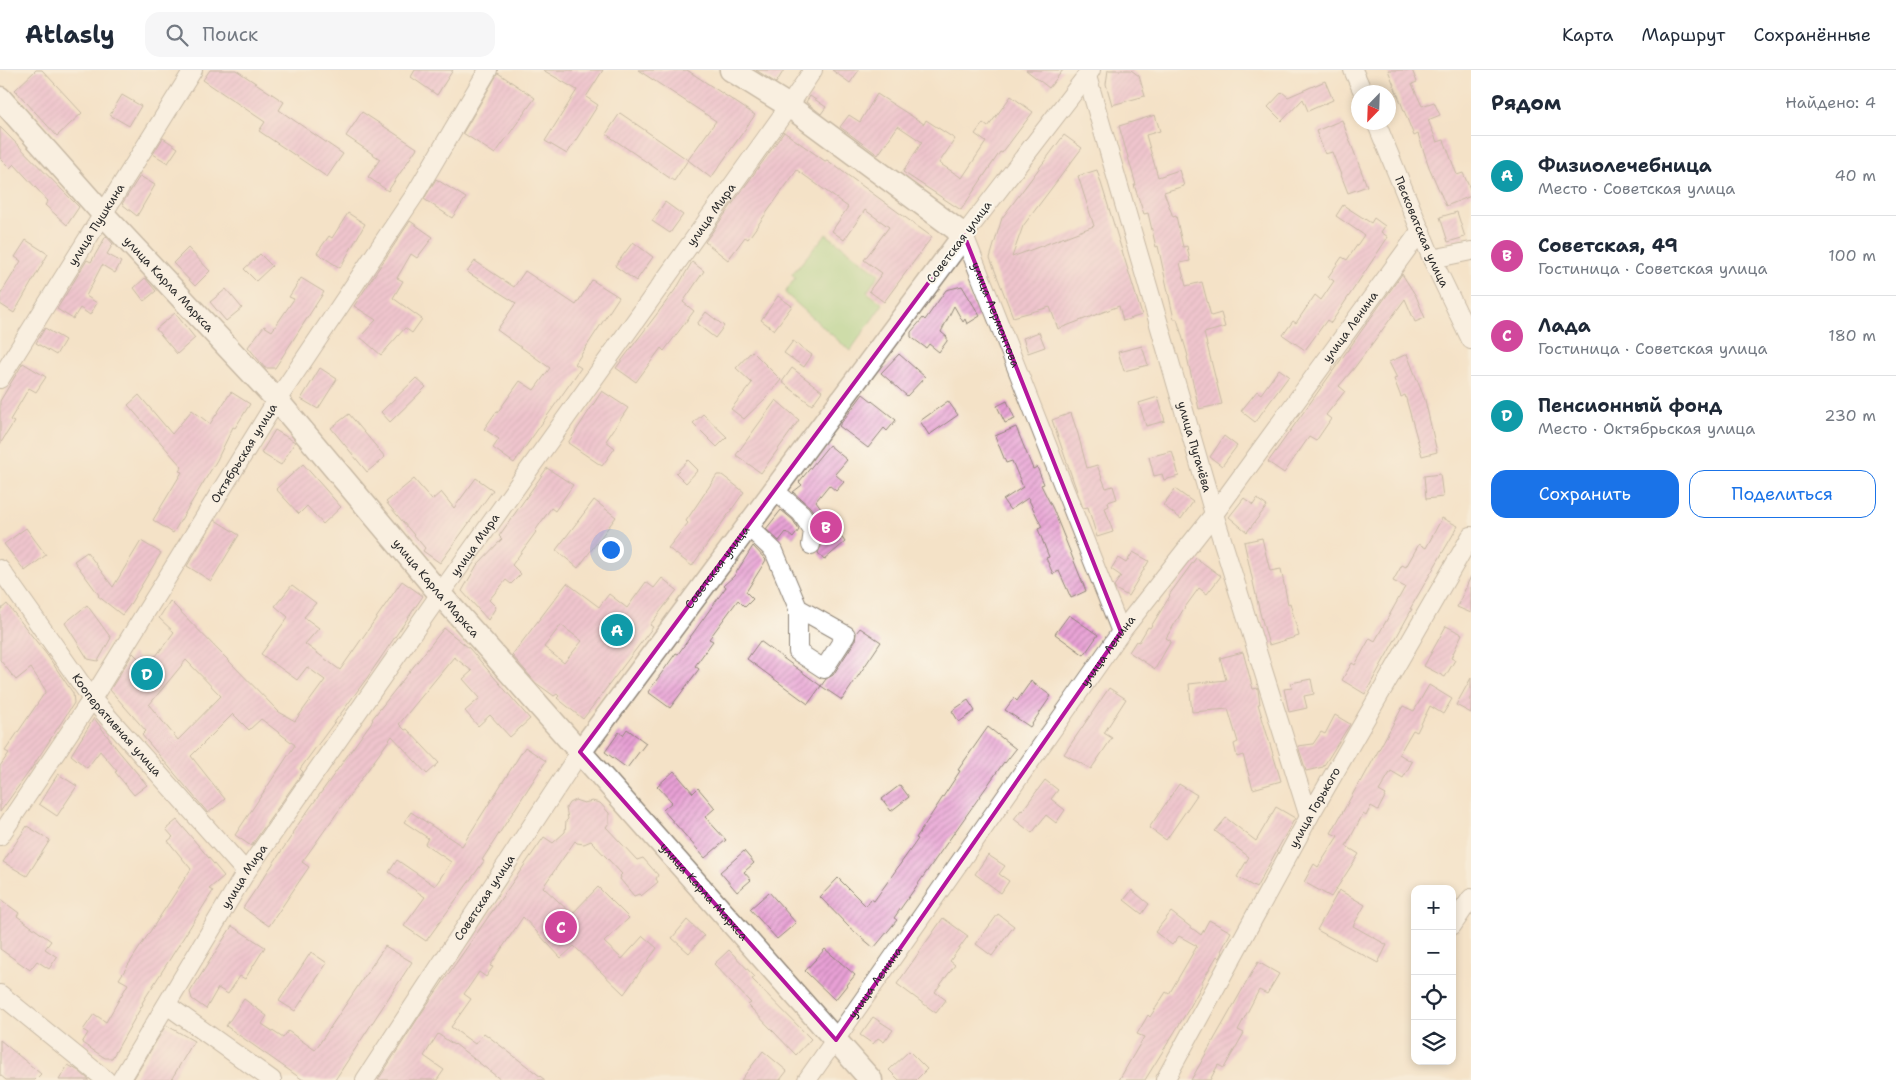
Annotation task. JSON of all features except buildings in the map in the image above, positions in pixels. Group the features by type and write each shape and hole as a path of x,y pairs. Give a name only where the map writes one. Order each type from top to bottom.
{"main road":[{"path":"731,70 789,106 964,235"},
{"name":"улица Карла Маркса","path":"0,98 103,214 277,400 440,594 871,1080"},
{"name":"Советская улица","path":"580,752 964,235"}],"street":[{"name":"улица Пушкина","path":"0,378 193,70"},
{"name":"Октябрьская улица","path":"0,836 92,699 277,400 414,196 488,70"},
{"name":"улица Мира","path":"121,1080 246,872 440,594 813,70"},
{"path":"1353,70 1360,85"},
{"name":"Советская улица","path":"964,235 1089,73"},
{"name":"улица Пугачёва","path":"1089,73 1214,514 1309,817"},
{"name":"Песковатская улица","path":"1379,130 1432,259 1471,340"},
{"name":"улица Ленина","path":"807,1080 1121,632 1214,514 1421,230"},
{"name":"улица Лермонтова","path":"964,235 1121,632"},
{"path":"1432,259 1471,251"},
{"path":"774,490 801,513 813,531 811,546"},
{"path":"748,526 774,551 798,608"},
{"name":"улица Горького","path":"1165,1080 1309,817 1471,536"},
{"name":"Кооперативная улица","path":"0,569 92,699 246,872"},
{"name":"Советская улица","path":"365,1080 580,752"},
{"path":"1456,920 1471,898"},
{"path":"0,994 106,1080"},
{"path":"166,1004 272,1080"}],"highlighted area":[{"path":"964,235 1121,632 836,1040 580,752"}],"green space":[{"path":"826,234 879,274 867,292 883,304 850,351 785,293 795,278 792,274"}],"place":[{"name":"Советская, 49","path":"826,527"},
{"name":"Физиолечебница","path":"617,630"},
{"name":"Пенсионный фонд","path":"147,674"},
{"name":"Лада","path":"561,927"}]}
